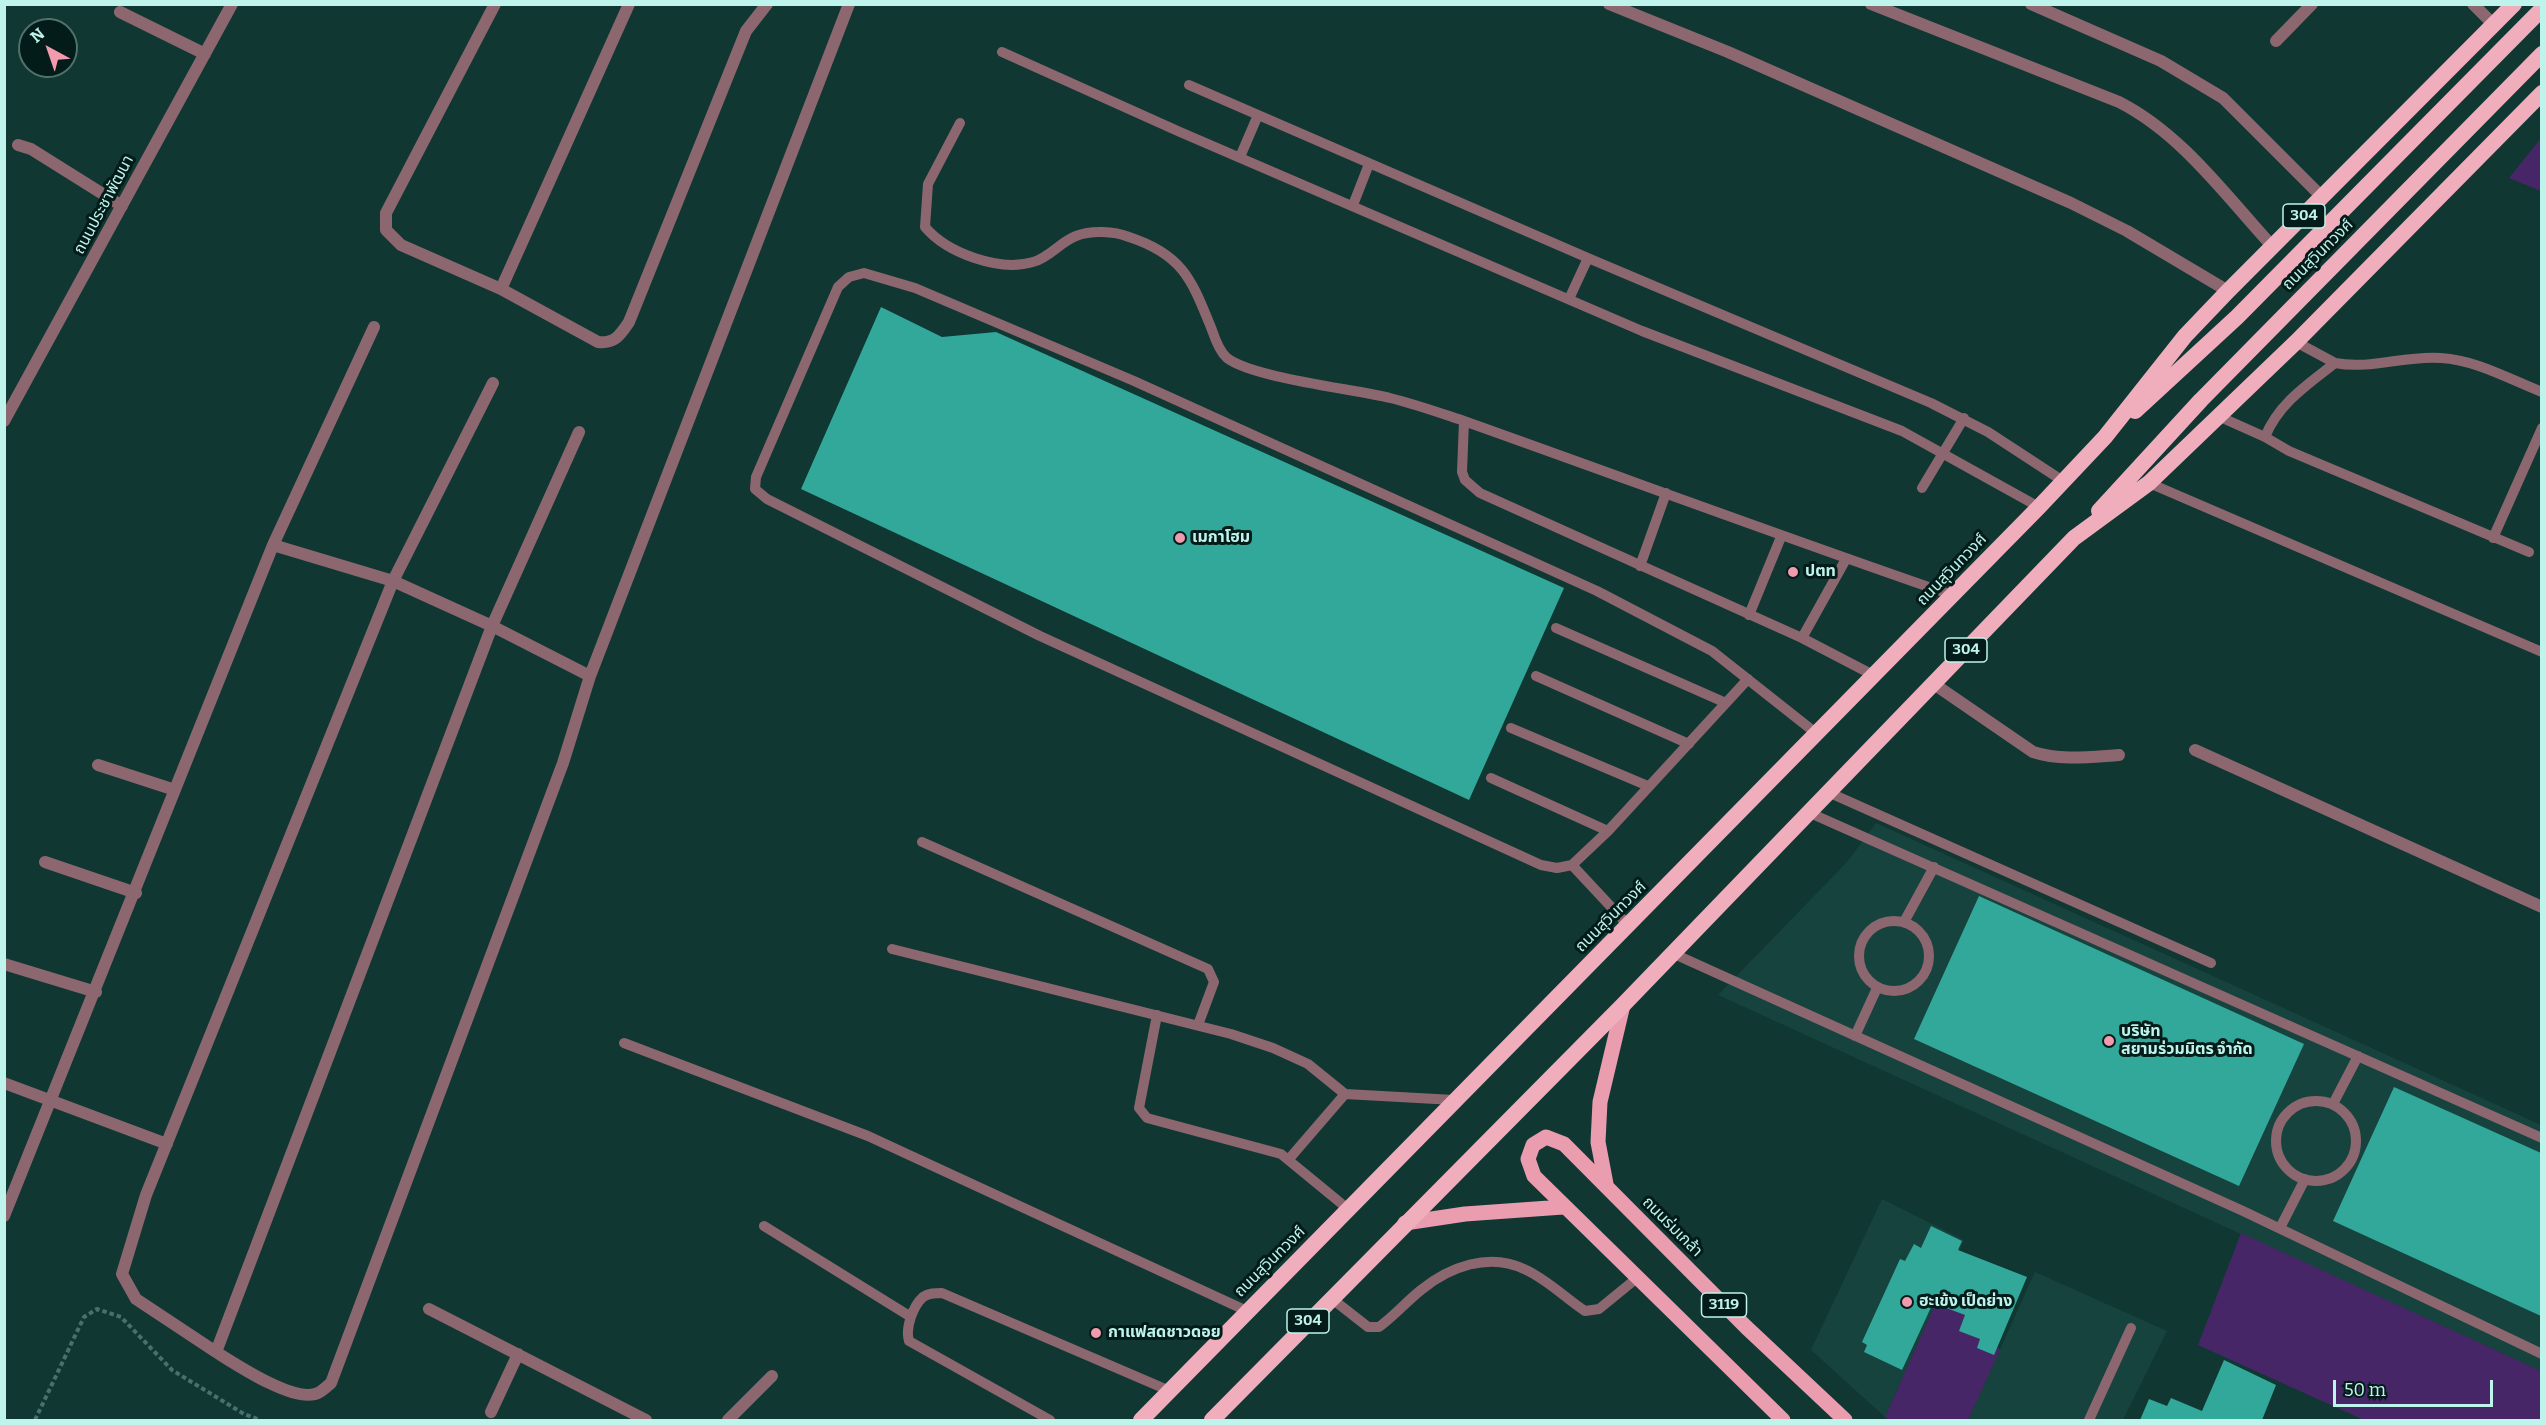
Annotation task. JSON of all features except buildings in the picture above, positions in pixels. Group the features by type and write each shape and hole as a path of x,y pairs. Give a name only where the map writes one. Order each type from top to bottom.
{"highway":[{"name":"ถนนสุวินทวงศ์","path":"2105,437 2165,360 2228,291 2514,4"},
{"name":"ถนนสุวินทวงศ์","path":"1141,1420 1454,1100 1875,676 2105,437 2181,371 2237,317 2541,9"},
{"name":"ถนนสุวินทวงศ์","path":"1212,1420 1830,793 2261,338 2541,54"},
{"name":"ถนนสุวินทวงศ์","path":"2074,538 2149,483 2296,342 2541,93"}],"main road":[{"path":"1606,1185 1598,1142 1600,1102 1623,1005"},
{"name":"ถนนร่มเกล้า","path":"1563,1207 1528,1167 1529,1151 1546,1137 1558,1139 1746,1327 1845,1420"},
{"path":"1405,1223 1464,1214 1563,1207"},
{"name":"3119","path":"1563,1207 1783,1420"}],"street":[{"name":"ถนนประชาพัฒนา","path":"4,421 232,4"},
{"path":"495,4 386,213 386,230 401,245 501,289 598,342 609,343 620,336 629,322 746,31 767,4"},
{"path":"501,289 629,4"},
{"path":"493,383 393,581 146,1195 122,1274 136,1299 259,1378 303,1395 317,1394 331,1383 563,763 590,676 849,4"},
{"path":"1609,4 1728,52 2071,204 2127,231 2228,291"},
{"path":"1871,4 2119,102 2143,114 2169,134 2273,247"},
{"path":"2031,4 2161,61 2223,98 2322,197"},
{"path":"2276,41 2312,4"},
{"path":"2473,4 2494,24"},
{"path":"120,12 205,54"},
{"path":"18,145 31,149 122,206"},
{"path":"4,1216 8,1199 53,1100 136,893 174,790 273,546 374,327"},
{"path":"216,1352 492,626 579,432"},
{"path":"273,546 393,581 492,626 590,676"},
{"path":"1934,684 2033,752 2048,757 2072,759 2119,755"},
{"path":"2195,750 2541,907"},
{"path":"98,765 174,790"},
{"path":"45,862 136,893"},
{"path":"4,964 96,992"},
{"path":"4,1083 167,1144"},
{"path":"429,1309 646,1420"},
{"path":"491,1413 518,1354"},
{"path":"728,1420 772,1376"}],"lane":[{"path":"1002,52 1653,335 1902,431 1943,451 2039,507"},
{"path":"1189,85 1964,418 2063,481"},
{"path":"1240,157 1258,115"},
{"path":"960,123 928,184 925,227 934,237 966,255 1008,265 1034,262 1076,236 1105,232 1128,236 1161,250 1176,260 1191,279 1216,341 1226,357 1249,368 1392,398 1464,421 1666,493 1781,537 1952,595"},
{"path":"1353,205 1369,164"},
{"path":"1569,299 1588,258"},
{"path":"1748,679 1608,831 1572,865 1557,868 1541,865 1040,636 767,499 755,489 756,477 838,287 849,277 864,273 915,288 1134,381 1597,591 1684,634 1748,679 1817,734"},
{"path":"2296,342 2335,363 2354,367 2440,358 2474,363 2541,392"},
{"path":"2265,437 2282,406 2335,363"},
{"path":"2218,416 2265,437 2289,451 2529,552"},
{"path":"1922,488 1964,418"},
{"path":"1464,421 1462,472 1465,480 1480,493 1802,639 1875,676"},
{"path":"2493,538 2541,428"},
{"path":"2149,483 2541,652"},
{"path":"1640,566 1666,493"},
{"path":"1749,615 1781,537"},
{"path":"1802,639 1846,559"},
{"path":"1556,628 1725,703"},
{"path":"1536,676 1689,744"},
{"path":"1511,728 1648,786"},
{"path":"1491,778 1608,831"},
{"path":"1830,793 2211,963"},
{"path":"1810,813 2541,1138"},
{"path":"922,842 1208,969 1214,982 1198,1025"},
{"path":"1572,865 1628,926"},
{"path":"1904,922 1934,867"},
{"path":"1895,920 1904,922 1915,927 1928,946 1927,969 1921,979 1901,991 1877,988 1862,973 1858,963 1861,942 1875,926 1895,920"},
{"path":"892,949 1198,1025 1290,1055 1308,1064 1345,1094 1454,1100"},
{"path":"1672,953 2280,1228 2541,1354"},
{"path":"1855,1036 1877,988"},
{"path":"1157,1015 1139,1108 1142,1114 1147,1118 1281,1154 1348,1209"},
{"path":"624,1043 868,1136 1247,1311"},
{"path":"2333,1104 2358,1056"},
{"path":"1289,1159 1345,1094"},
{"path":"2320,1101 2333,1104 2351,1121 2355,1133 2352,1158 2335,1176 2323,1180 2305,1179 2288,1169 2280,1158 2276,1144 2277,1130 2283,1118 2293,1108 2306,1102 2320,1101"},
{"path":"2280,1228 2305,1179"},
{"path":"764,1226 911,1317"},
{"path":"1331,1298 1368,1327 1379,1327 1421,1290 1448,1272 1479,1262 1504,1262 1523,1268 1586,1311 1599,1310 1637,1278"},
{"path":"1050,1420 909,1341 907,1334 911,1317 922,1298 931,1293 942,1293 1170,1391"},
{"path":"2089,1420 2131,1328"}],"path":[{"path":"35,1420 84,1317 97,1310 121,1317 172,1370 244,1414 260,1420"}],"shaded area":[{"path":"2541,138 2541,191 2509,178"},
{"name":"บริษัท สยามร่วมมิตร จำกัด","path":"1876,823 2541,1125 2541,1371 1718,995 1847,862"},
{"path":"1882,1199 1964,1240 1885,1417 1811,1350"},
{"path":"2241,1233 2541,1371 2541,1420 2364,1420 2198,1345"},
{"path":"2035,1272 2167,1331 2123,1420 1968,1420"},
{"path":"1943,1287 2000,1350 1968,1420 1889,1420 1885,1417"}],"place":[{"name":"เมกาโฮม","path":"1180,538"},
{"name":"ปตท","path":"1793,572"},
{"name":"บริษัท สยามร่วมมิตร จำกัด","path":"2109,1041"},
{"name":"ฮะเข้ง เป็ดย่าง","path":"1907,1302"},
{"name":"กาแฟสดชาวดอย","path":"1096,1333"}]}
